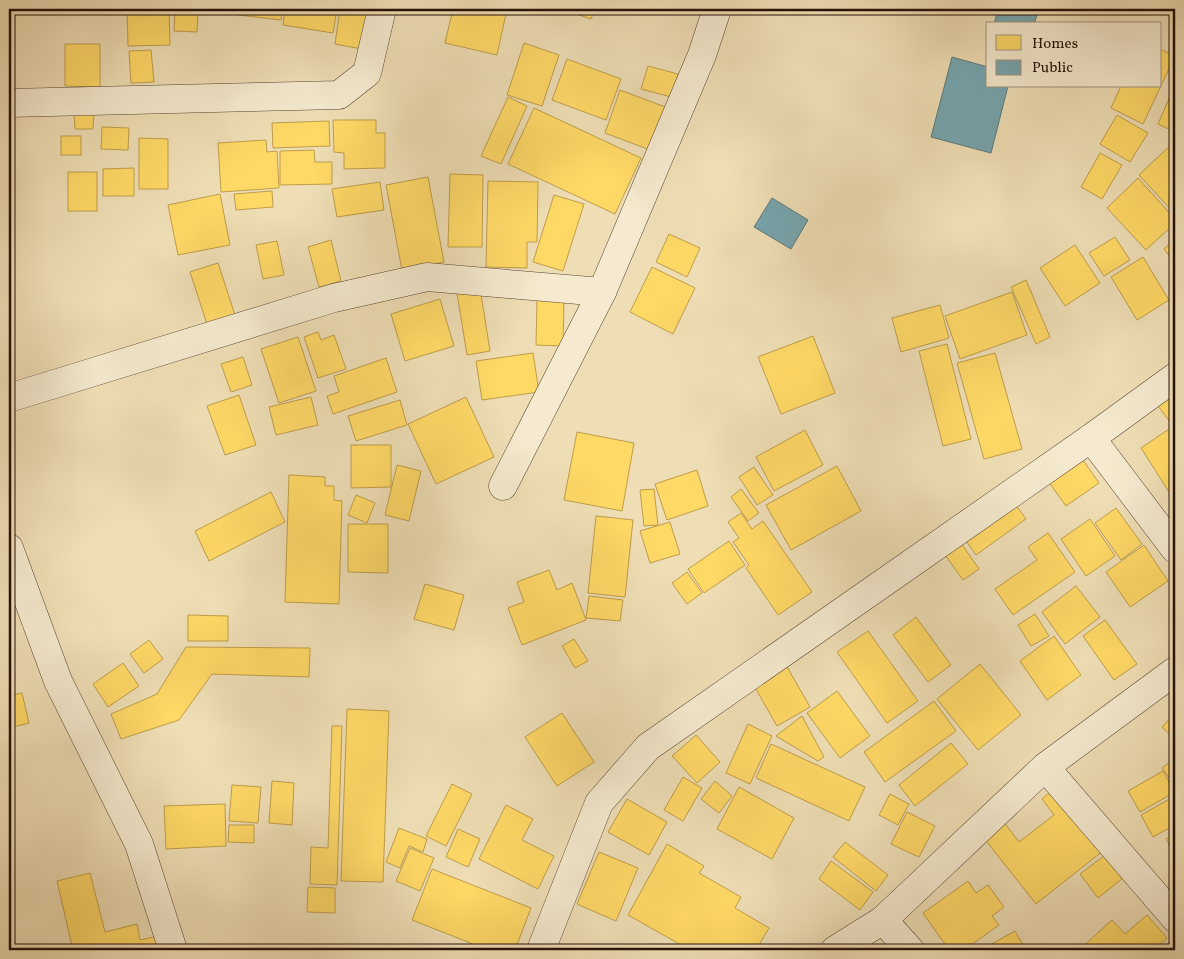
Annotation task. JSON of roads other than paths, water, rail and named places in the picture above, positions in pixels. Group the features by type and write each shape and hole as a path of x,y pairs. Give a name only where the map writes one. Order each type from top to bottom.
{"street":[{"path":"9,103 339,95 367,73 382,9"},
{"path":"503,486 602,292 702,55 716,9"},
{"path":"9,398 334,298 426,277 602,292"},
{"path":"541,950 599,803 648,748 1091,438 1175,377"},
{"path":"1091,438 1175,549"},
{"path":"9,548 58,682 138,844 173,950"},
{"path":"835,950 883,920 1046,767 1175,671"},
{"path":"1046,767 1175,918"},
{"path":"883,920 910,950"}]}
